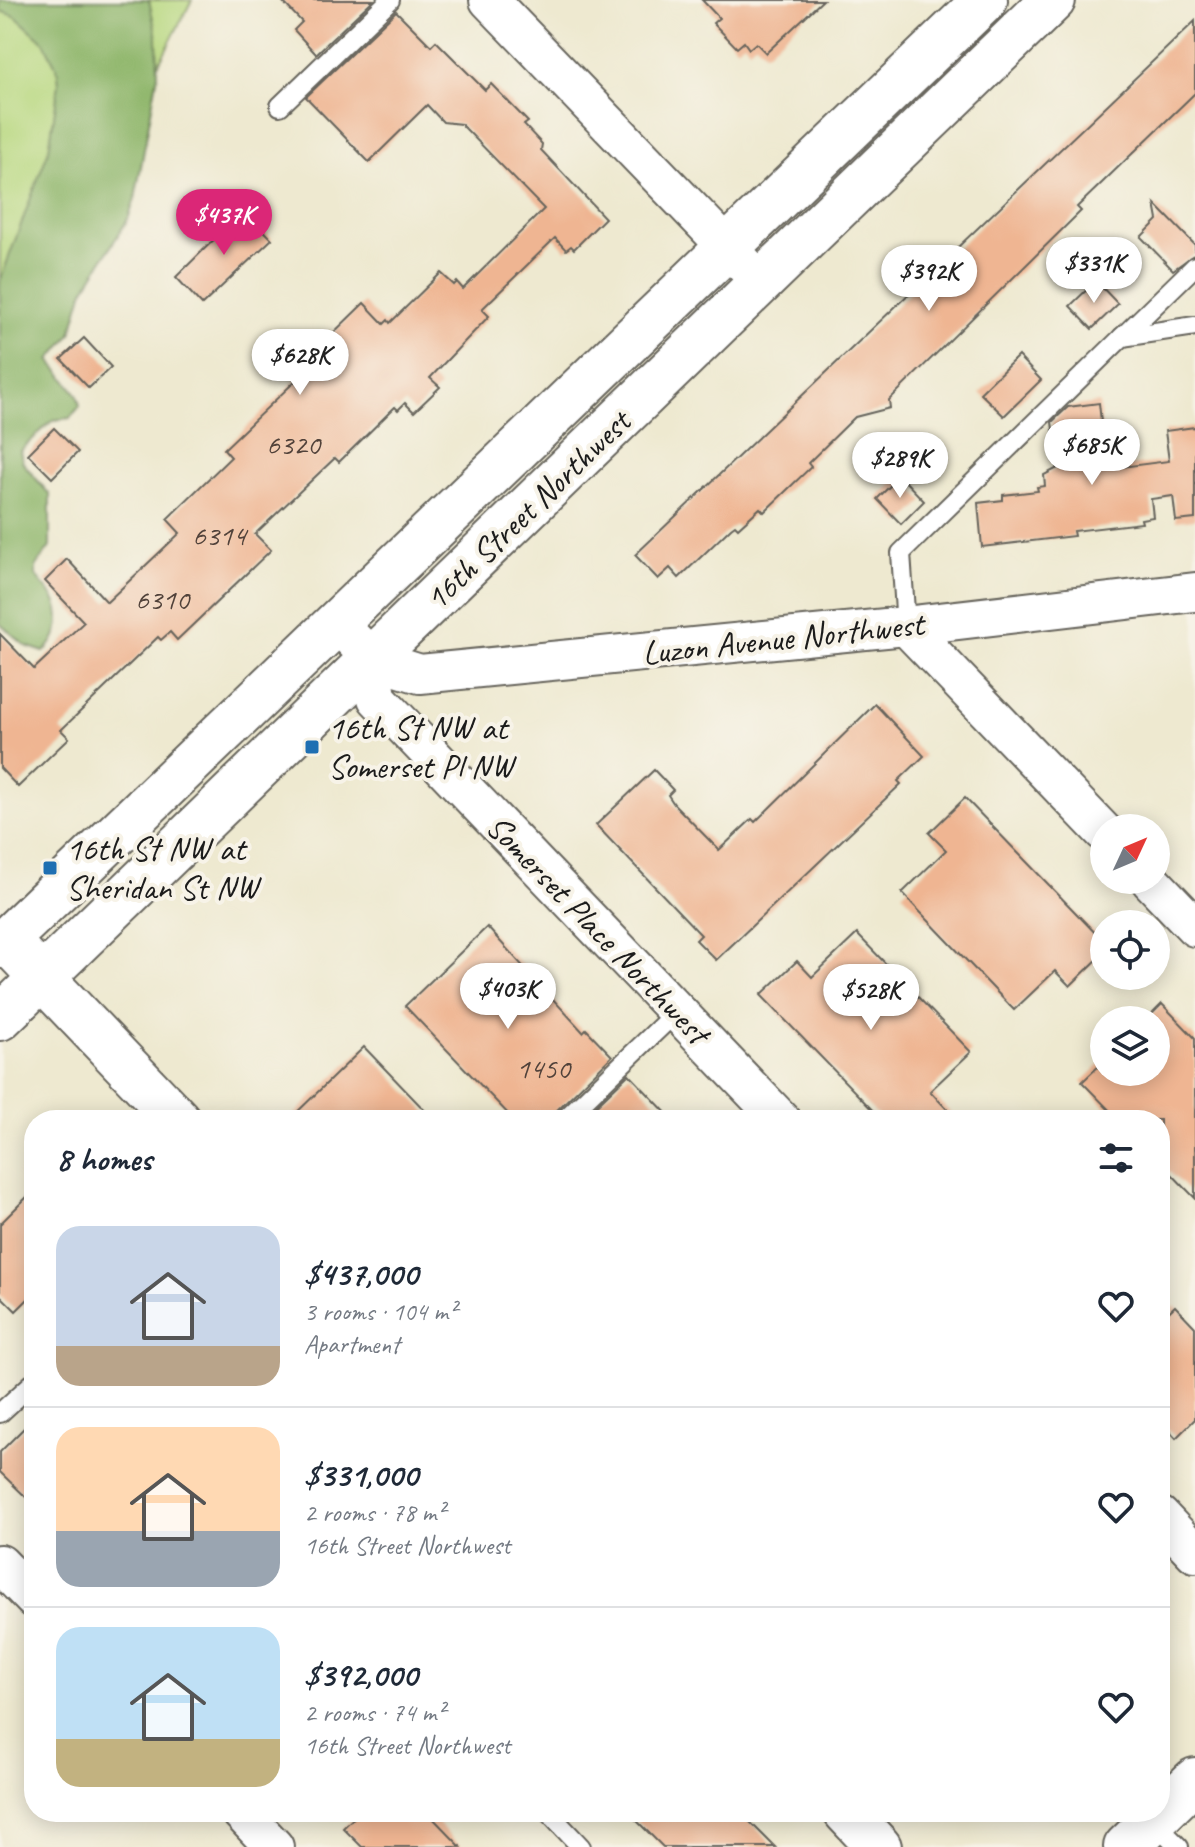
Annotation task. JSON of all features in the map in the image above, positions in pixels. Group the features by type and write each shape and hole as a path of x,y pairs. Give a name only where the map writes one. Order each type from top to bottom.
{"main road":[{"name":"16th Street Northwest","path":"3,943 985,0"},
{"name":"16th Street Northwest","path":"0,1018 1053,0"},
{"path":"3,943 42,977 168,1110"},
{"path":"1170,1814 1195,1780"},
{"path":"855,1822 879,1847"}],"street":[{"path":"489,0 762,283"},
{"name":"Luzon Avenue Northwest","path":"372,659 420,674 906,626 1195,592"},
{"path":"337,623 372,659"},
{"path":"906,626 1090,817"},
{"name":"Somerset Place Northwest","path":"372,659 377,698 771,1110"},
{"path":"1163,894 1195,927"},
{"path":"1170,1527 1195,1553"},
{"path":"0,1564 24,1589"},
{"path":"250,1822 274,1847"}],"lane":[{"path":"280,106 390,0"},
{"path":"906,626 901,553 1195,266"},
{"path":"1122,337 1195,326"},
{"path":"574,1110 677,1011"},
{"path":"0,1413 24,1391"},
{"path":"557,1822 581,1847"}],"green space":[{"path":"0,0 192,0 125,128 99,233 0,495"},
{"path":"0,0 149,0 157,37 158,74 135,199 128,219 84,290 71,334 50,360 77,394 80,406 70,418 53,420 20,451 23,463 50,495 50,547 36,566 36,575 53,597 59,619 56,633 44,652 26,646 0,624 0,281 49,149 59,83 57,68 44,42 15,16 0,11"}],"building":[{"path":"281,0 373,0 316,54 294,30 302,22"},
{"path":"702,0 823,0 766,53 756,43 749,49 744,42 737,48 713,23 719,18"},
{"path":"396,11 431,46 436,41 485,90 491,84 528,122 524,125 542,144 541,150 605,218 574,249 571,246 566,250 555,238 482,309 489,316 430,378 440,387 414,412 405,403 398,410 395,407 339,462 335,458 255,534 271,550 177,640 170,632 161,640 158,637 61,730 69,738 18,787 0,768 0,634 34,669 84,622 45,581 67,559 107,602 180,533 167,519 231,457 224,449 332,346 326,340 364,303 384,324 388,320 390,323 441,273 463,289 544,209 461,124 443,122 427,105 369,162 306,97"},
{"path":"1195,21 1195,93 1077,207 1081,211 889,400 890,408 855,417 808,463 811,467 764,512 760,508 738,528 735,525 731,528 679,578 670,568 658,579 635,555"},
{"path":"1155,204 1195,245 1195,254 1173,270 1141,237 1158,220"},
{"path":"244,210 272,239 202,305 176,277"},
{"path":"1096,281 1118,304 1092,329 1070,306"},
{"path":"84,338 111,367 89,388 61,359"},
{"path":"1018,356 1041,380 1004,416 980,393"},
{"path":"1099,403 1106,469 1169,461 1165,431 1195,427 1195,519 1176,521 1173,496 1151,499 1153,517 1141,519 1142,523 1073,531 1074,536 982,547 978,503 1003,500 1003,495 1038,491 1037,487 1045,486 1044,475 1058,468 1052,422 1068,407"},
{"path":"54,428 78,452 52,478 28,454"},
{"path":"900,476 924,501 901,524 877,499"},
{"path":"875,704 924,756 898,781 901,784 716,960 696,940 701,935 596,825 654,770 673,790 668,795 674,804 719,850 752,819 755,822"},
{"path":"965,798 1090,927 1090,967 1070,986 1055,971 1014,1010 902,893 946,850 929,833"},
{"path":"487,927 583,1032 586,1029 612,1056 557,1110 504,1110 405,1006"},
{"path":"857,934 971,1052 930,1091 948,1110 872,1110 761,995 797,961 812,977"},
{"path":"1170,1012 1195,1038 1195,1198 1170,1172 1170,1110 1109,1110 1082,1082 1090,1074 1090,1086 1170,1086"},
{"path":"364,1047 424,1110 299,1110"},
{"path":"629,1074 663,1110 591,1110"},
{"path":"24,1200 24,1303 16,1311 0,1295 0,1224"},
{"path":"1175,1306 1195,1327 1195,1419 1176,1438 1170,1431 1170,1311"},
{"path":"24,1428 24,1495 0,1472 0,1452"},
{"path":"349,1822 437,1822 461,1847 362,1847 343,1828"},
{"path":"638,1822 750,1822 775,1847 663,1847"}],"place":[{"name":"16th St NW at Somerset Pl NW","path":"312,747"},
{"name":"16th St NW at Sheridan St NW","path":"50,868"}]}
